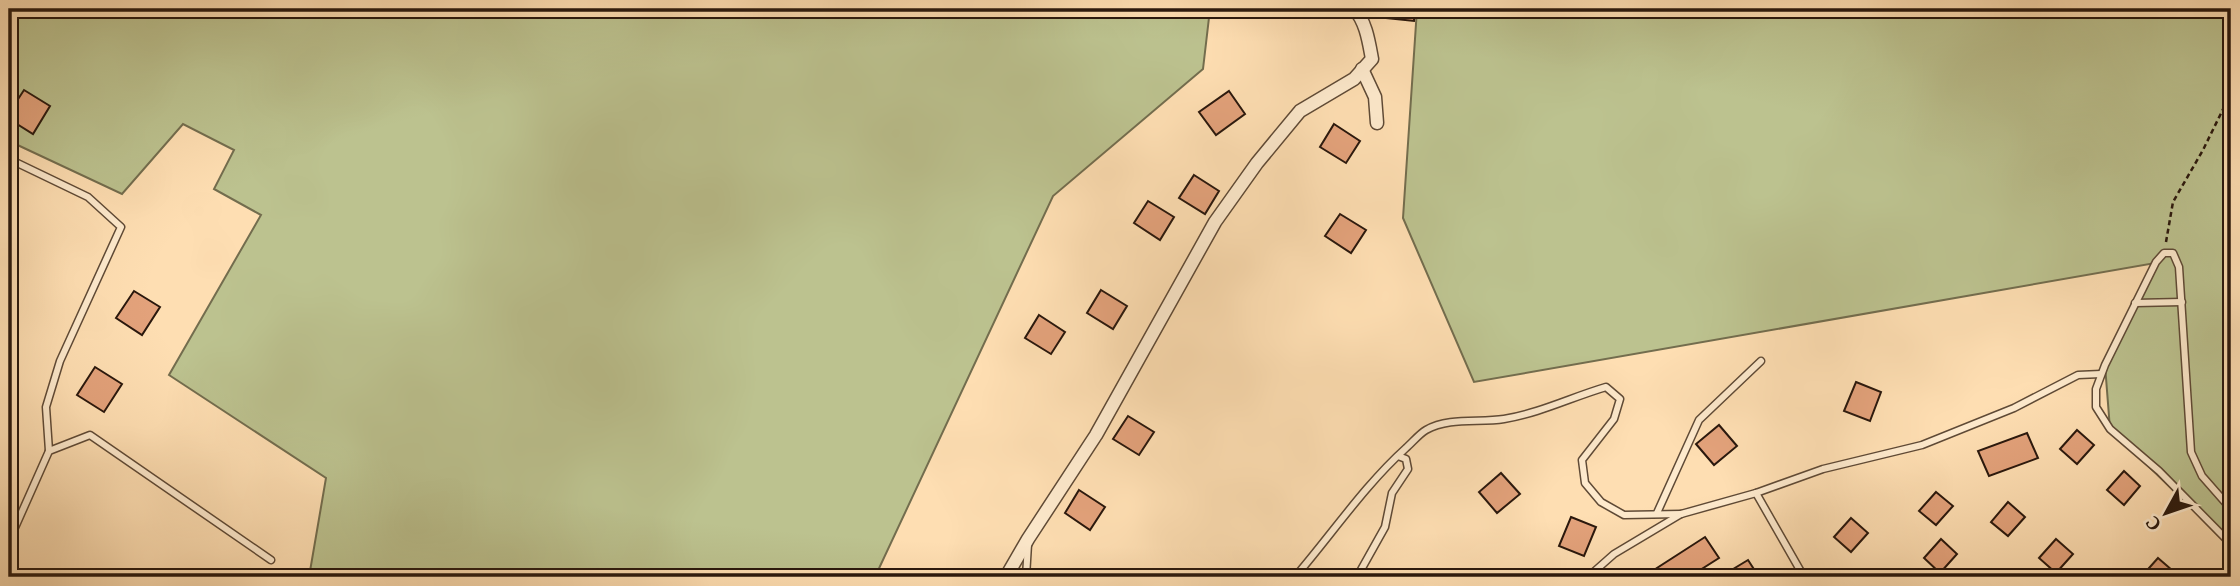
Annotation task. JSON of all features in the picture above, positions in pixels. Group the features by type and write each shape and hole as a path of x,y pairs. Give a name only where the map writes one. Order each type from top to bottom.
{"street":[{"path":"1006,577 1096,435 1214,222 1257,163 1300,111 1354,79 1373,60 1368,38 1358,12 1354,9"},
{"path":"1362,69 1376,97 1377,123"}],"lane":[{"path":"9,159 88,197 121,227 60,361 46,407 49,451 9,541"},
{"path":"2231,509 2202,476 2191,452 2179,267 2173,253 2164,253 2156,262 2101,374 2096,388 2096,407 2110,429 2159,471 2231,544"},
{"path":"2135,303 2182,302"},
{"path":"1657,513 1699,420 1761,361"},
{"path":"1588,577 1614,554 1681,514 1756,494 1823,469 1922,444 2014,408 2078,375 2101,374"},
{"path":"1294,577 1332,534 1373,480 1426,430 1456,422 1504,419 1556,406 1606,387 1619,399 1614,419 1582,460 1585,483 1601,502 1624,515 1681,514"},
{"path":"49,451 90,435 271,560"},
{"path":"1357,577 1385,527 1392,493 1408,469 1406,459 1398,456"},
{"path":"1756,494 1804,577"},
{"path":"1026,577 1028,539"}],"path":[{"path":"2164,253 2173,202 2231,93"}],"green space":[{"path":"9,9 1210,9 1203,69 1053,196 875,577 309,577 326,478 169,375 261,215 214,189 234,150 183,124 122,194 9,141"},
{"path":"1417,9 2231,9 2231,546 2110,429 2105,365 2155,263 1474,382 1403,218"}],"building":[{"path":"1377,9 1415,9 1414,21 1377,17"},
{"path":"24,90 50,106 33,134 9,119 9,113"},
{"path":"1229,91 1245,114 1216,135 1199,112"},
{"path":"1334,124 1360,141 1346,163 1320,147"},
{"path":"1194,175 1219,191 1205,214 1179,198"},
{"path":"1148,201 1174,217 1160,240 1134,223"},
{"path":"1340,214 1366,230 1351,253 1325,236"},
{"path":"1101,290 1127,306 1113,329 1087,313"},
{"path":"134,291 160,307 142,335 116,318"},
{"path":"1039,315 1065,332 1051,354 1025,338"},
{"path":"95,367 122,384 104,412 77,395"},
{"path":"1856,382 1881,392 1870,421 1844,411"},
{"path":"1128,416 1154,432 1139,455 1113,439"},
{"path":"1719,425 1737,446 1714,465 1696,444"},
{"path":"2077,430 2094,445 2077,464 2060,449"},
{"path":"2027,433 2038,458 1989,476 1978,451"},
{"path":"2124,471 2140,486 2124,505 2107,490"},
{"path":"1501,473 1520,494 1497,513 1479,492"},
{"path":"1079,490 1105,507 1090,530 1065,513"},
{"path":"1936,492 1953,506 1936,525 1919,511"},
{"path":"2008,502 2025,517 2008,536 1991,522"},
{"path":"1571,517 1596,527 1584,556 1559,546"},
{"path":"1851,518 1868,533 1851,552 1834,537"},
{"path":"1705,537 1719,558 1689,577 1643,577"},
{"path":"1941,539 1957,554 1940,573 1924,558"},
{"path":"2056,539 2073,554 2056,573 2039,558"},
{"path":"2158,558 2180,577 2141,577"},
{"path":"1748,560 1759,577 1720,577"}]}
